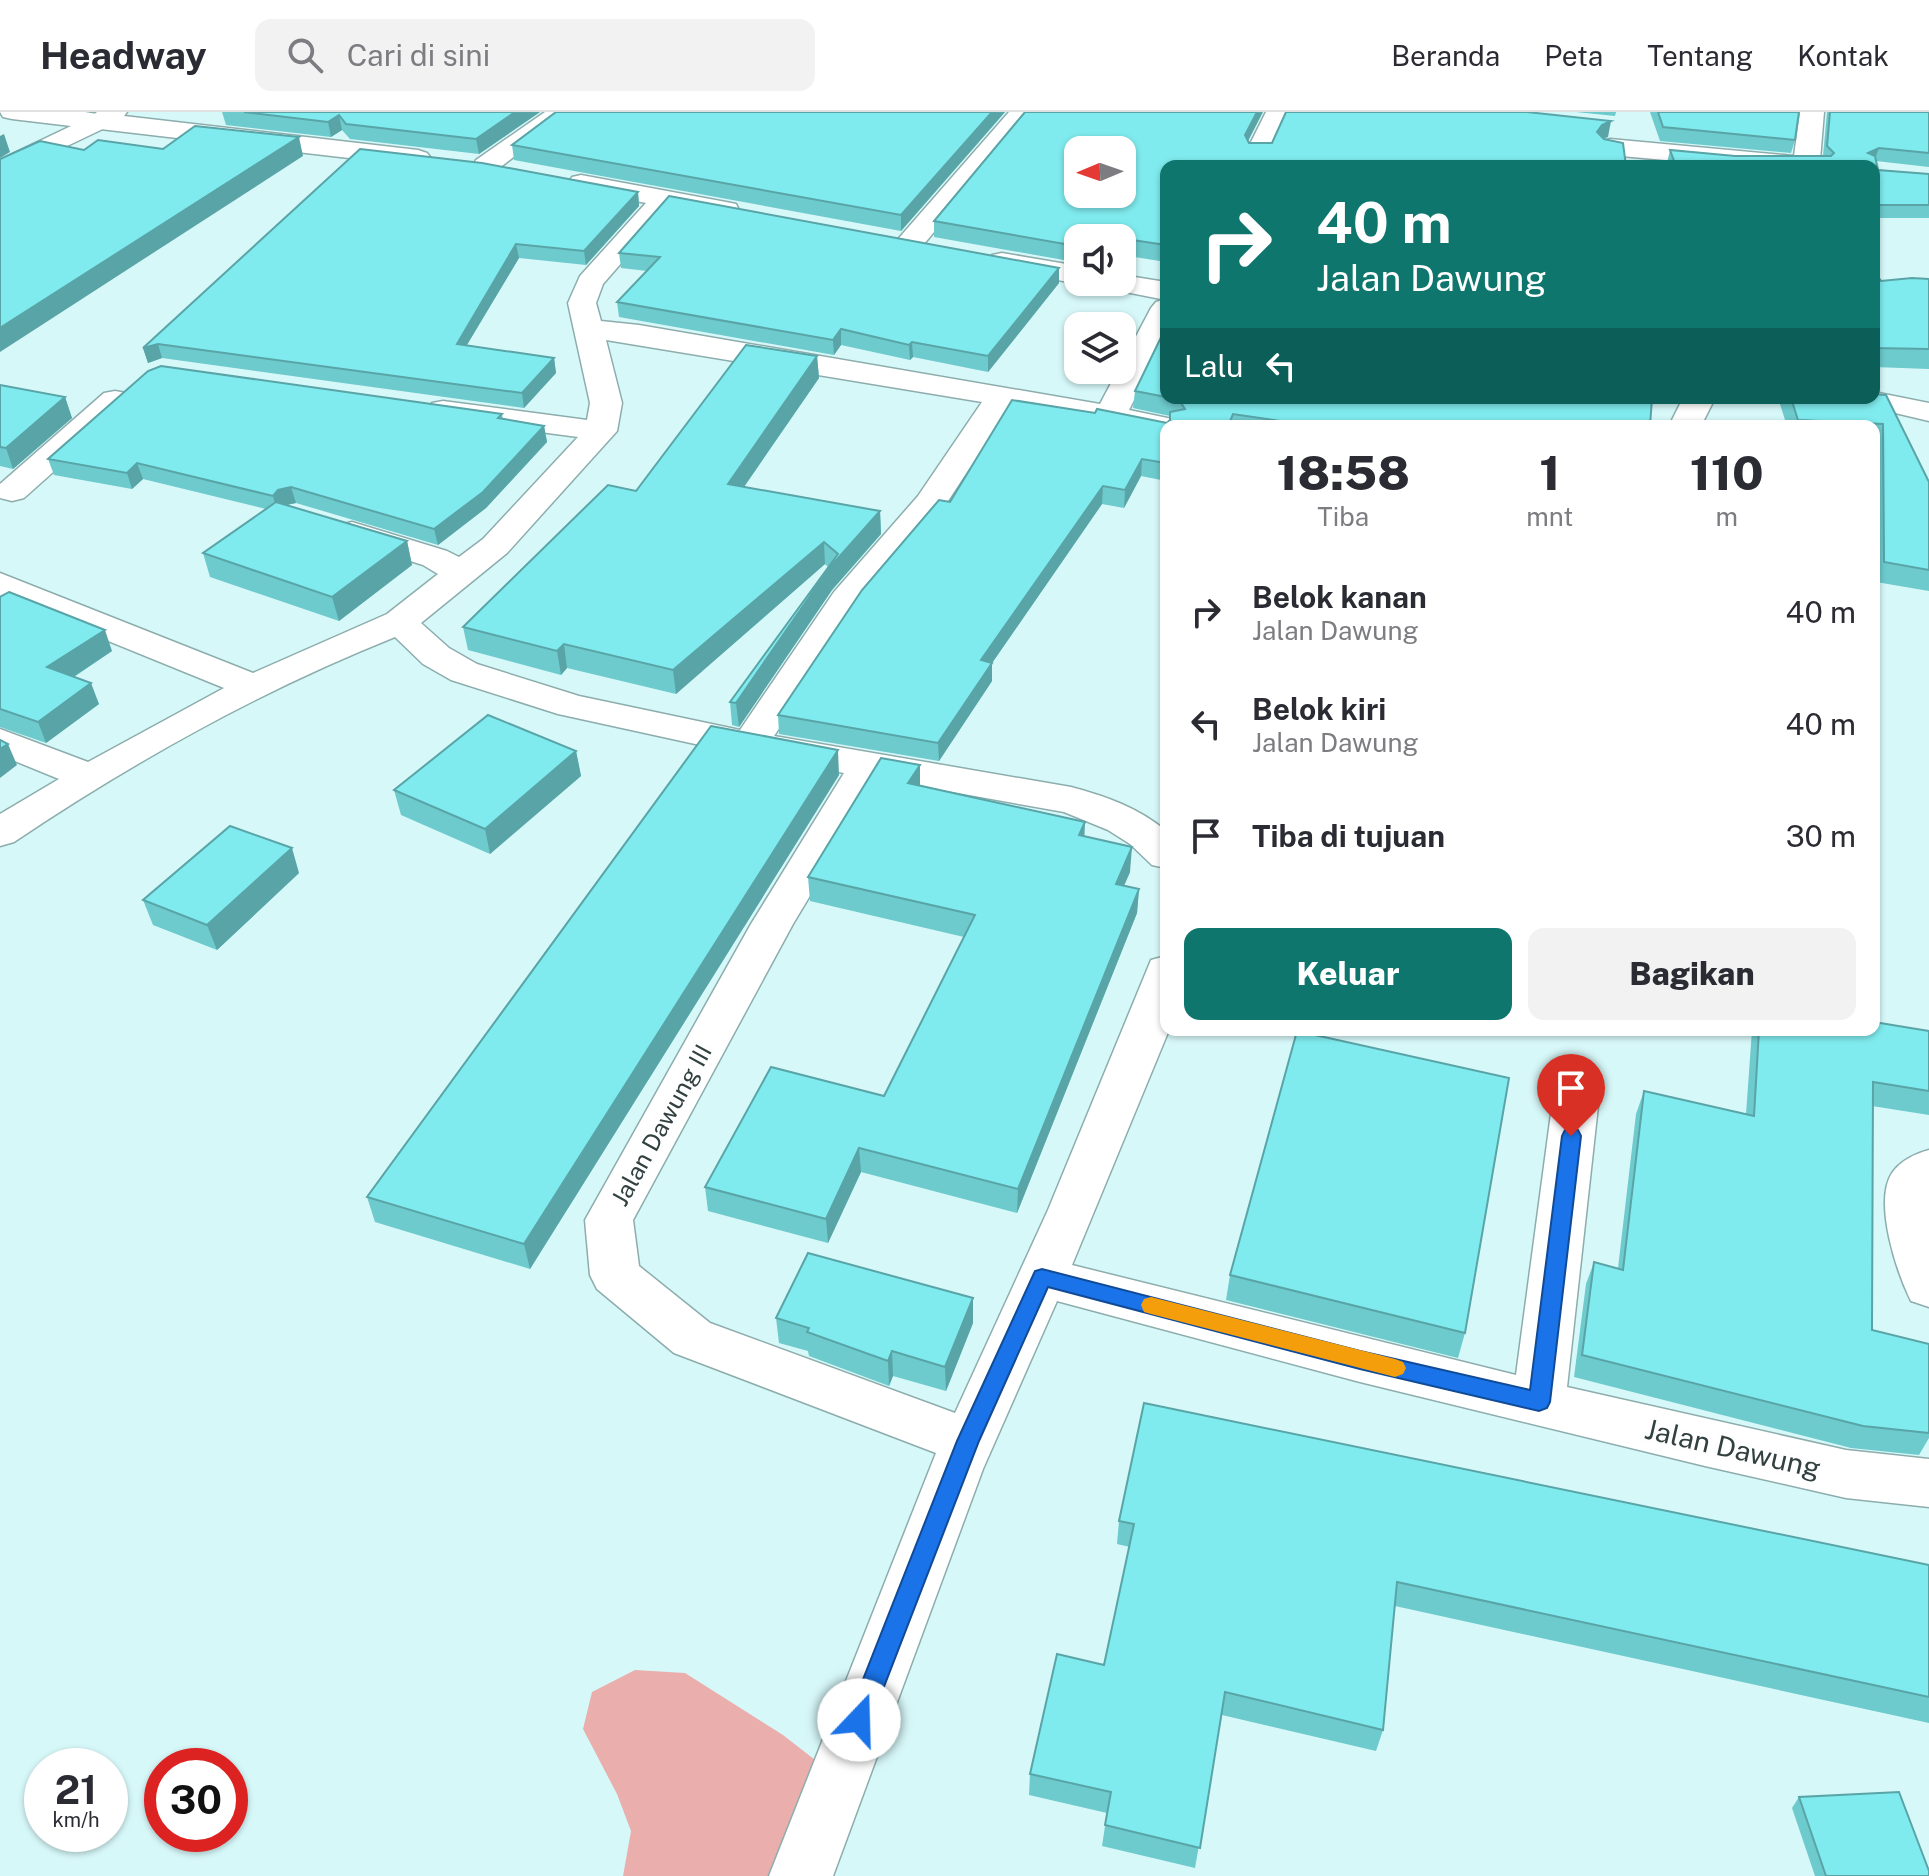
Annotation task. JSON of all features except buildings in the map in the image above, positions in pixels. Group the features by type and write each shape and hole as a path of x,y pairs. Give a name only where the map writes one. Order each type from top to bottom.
{"street":[{"path":"12,112 108,116 515,171"},
{"path":"485,166 561,112"},
{"path":"940,250 897,242 1022,112"},
{"path":"1259,152 1278,112"},
{"path":"1807,160 1812,112"},
{"path":"0,170 108,116"},
{"path":"1606,141 1764,160"},
{"path":"560,179 754,216"},
{"path":"0,833 44,803 252,686 400,622 495,546 601,431 606,403 582,303 590,282 664,199"},
{"path":"971,256 1064,273"},
{"path":"1136,286 1160,290"},
{"path":"1110,415 1160,319"},
{"path":"587,329 639,334 1160,426"},
{"path":"4,493 140,378"},
{"path":"750,744 847,600 930,503 1001,398"},
{"path":"1880,402 1929,412"},
{"path":"415,406 601,431"},
{"path":"324,524 435,558 462,573"},
{"path":"0,584 252,686"},
{"path":"400,622 436,656 464,672 571,706 750,744 1071,800 1116,815 1149,835 1160,848"},
{"path":"0,741 91,777"},
{"name":"Jalan Dawung III","path":"868,766 772,924 609,1220 615,1275 692,1338 968,1441"},
{"path":"801,1876 968,1441 1042,1277 1149,1023 1160,989"},
{"path":"1539,1402 1575,1106"},
{"path":"1929,1168 1911,1183 1911,1226 1929,1287"},
{"name":"Jalan Dawung","path":"1042,1277 1345,1356 1846,1474 1929,1483"}],"shaded area":[{"path":"635,1670 685,1673 783,1735 828,1770 786,1876 623,1876 631,1831 617,1794 583,1729 592,1692"}],"slow traffic":[{"path":"1151,1305 1395,1368"}],"route":[{"path":"859,1720 956,1469 1042,1277 1360,1360 1539,1402 1571,1136"}]}
